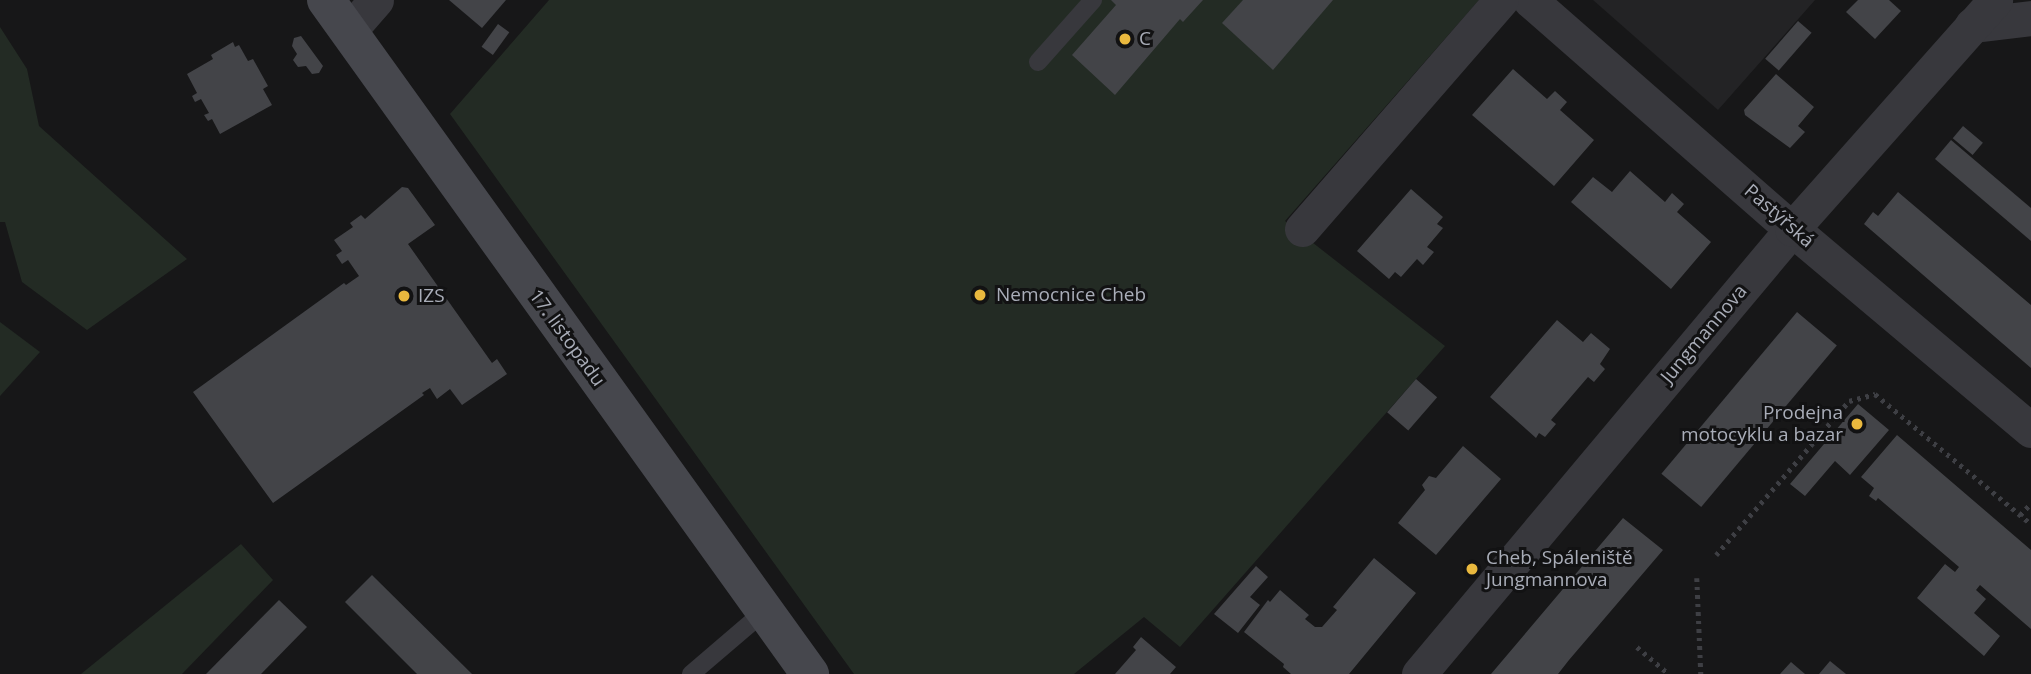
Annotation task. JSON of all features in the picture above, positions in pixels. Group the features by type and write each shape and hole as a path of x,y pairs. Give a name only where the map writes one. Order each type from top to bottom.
{"street":[{"name":"17. listopadu","path":"326,0 569,342 810,674"},
{"path":"349,31 376,0"},
{"path":"1302,229 1500,0"},
{"name":"Pastýřská","path":"1530,0 1792,229 2031,430"},
{"path":"1983,13 2031,18"},
{"name":"Jungmannova","path":"1419,674 1792,229 1983,13"}],"lane":[{"path":"1038,62 1093,0"},
{"path":"691,674 766,610"}],"path":[{"path":"1716,555 1849,401 1875,394 2031,524"},
{"path":"2020,515 2031,503"},
{"path":"1697,578 1701,674"},
{"path":"1637,647 1669,674"}],"shaded area":[{"name":"Nemocnice Cheb","path":"549,0 1479,0 1285,221 1445,346 1180,647 1144,617 1074,674 854,674 450,114"},
{"path":"1593,0 1815,0 1718,110"},
{"path":"0,27 27,69 39,126 187,259 87,330 22,282 5,222 0,222"},
{"path":"0,322 40,352 0,396"},
{"path":"241,544 273,580 182,674 81,674"}],"building":[{"path":"449,0 506,0 482,28"},
{"name":"C","path":"1111,0 1203,0 1183,22 1180,19 1115,95 1072,55 1116,5"},
{"path":"1243,0 1333,0 1273,70 1222,23"},
{"path":"1858,0 1889,0 1901,11 1875,39 1846,12"},
{"path":"1798,21 1812,33 1779,71 1765,59"},
{"path":"498,24 509,32 493,55 482,47"},
{"path":"301,36 323,66 319,73 312,74 306,66 298,67 293,60 297,54 292,46 294,38"},
{"path":"233,42 235,47 239,45 248,61 253,59 268,86 263,89 272,105 220,134 212,119 208,121 204,115 209,113 201,99 195,102 192,96 197,93 187,74 213,59 211,55"},
{"path":"1513,69 1547,99 1555,91 1567,102 1560,110 1594,140 1554,186 1472,115"},
{"path":"1776,74 1814,107 1798,126 1805,132 1790,148 1745,115 1744,110"},
{"path":"1963,126 1983,143 1973,155 1953,138"},
{"path":"1951,140 2031,208 2031,241 1935,159"},
{"path":"1630,171 1665,202 1672,193 1684,204 1677,212 1711,242 1671,289 1571,202 1593,177 1612,192"},
{"path":"402,187 408,188 435,225 408,244 492,363 497,359 507,374 462,405 450,389 437,399 430,388 422,393 424,395 273,503 193,392 344,283 346,285 359,276 348,260 342,264 336,255 342,251 334,240 353,227 350,223 361,215 365,219"},
{"path":"1411,189 1443,217 1437,224 1443,228 1427,247 1434,252 1423,265 1417,259 1401,277 1395,272 1389,279 1357,251"},
{"path":"1898,192 2031,305 2031,368 1864,224 1873,212 1878,216"},
{"path":"1797,312 1837,345 1701,507 1661,474"},
{"path":"1557,320 1583,342 1591,333 1610,349 1600,364 1605,369 1594,382 1588,377 1551,420 1556,424 1545,437 1539,433 1536,438 1490,397"},
{"path":"1416,379 1437,397 1408,431 1387,412"},
{"path":"1858,404 1889,430 1850,475 1835,461 1805,496 1790,484"},
{"path":"1897,435 2031,550 2031,629 1980,585 1976,590 1986,599 1974,613 2000,636 1984,656 1917,598 1945,564 1955,572 1959,567 1878,498 1876,501 1869,496 1874,488 1861,477"},
{"path":"1463,446 1501,479 1436,555 1398,523 1425,490 1422,485 1429,476 1436,478"},
{"path":"1623,518 1663,550 1558,674 1491,674"},
{"path":"1374,558 1416,593 1349,674 1291,674 1283,667 1284,664 1244,632 1268,600 1270,602 1280,590 1309,615 1305,619 1315,627 1322,627 1337,610 1333,607"},
{"path":"1256,566 1268,577 1250,597 1260,605 1238,633 1214,614"},
{"path":"372,575 472,674 417,674 345,602"},
{"path":"279,600 307,627 261,674 206,674"},
{"path":"1141,637 1176,667 1170,674 1115,674 1136,650 1133,647"},
{"path":"1830,661 1846,674 1819,674"},
{"path":"1791,662 1805,674 1780,674"}],"place":[{"name":"C","path":"1125,39"},
{"name":"Nemocnice Cheb","path":"980,295"},
{"name":"IZS","path":"404,296"},
{"name":"Prodejna motocyklu a bazar","path":"1857,424"},
{"name":"Cheb, Spáleniště Jungmannova","path":"1472,569"}]}
